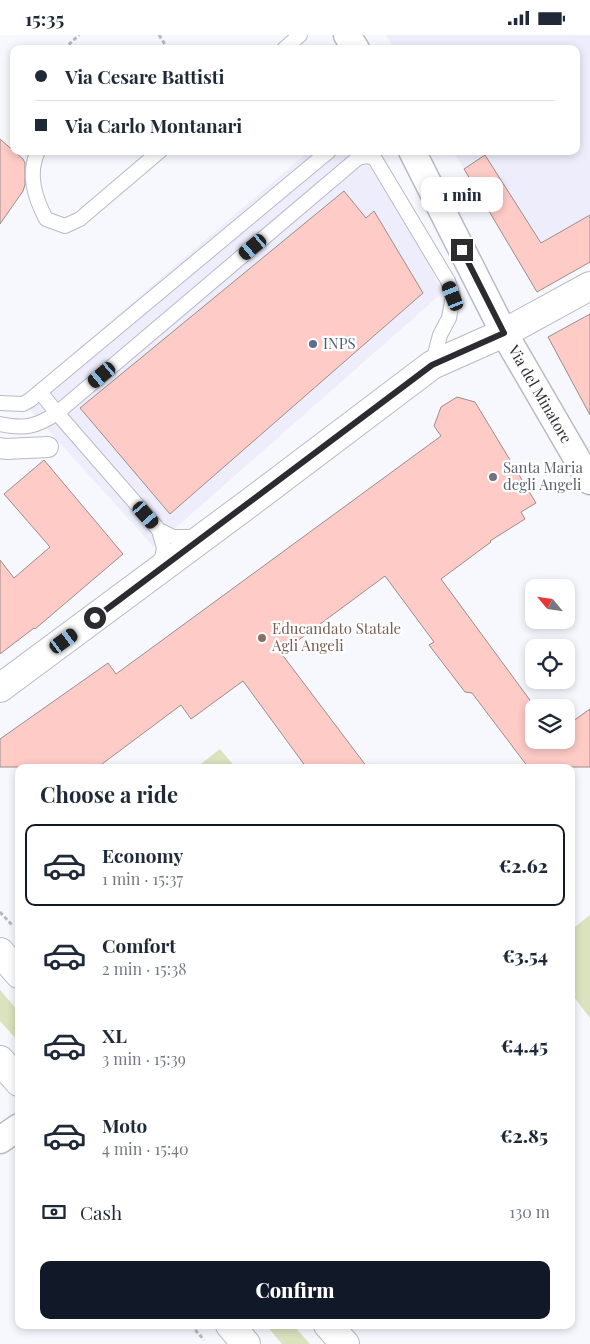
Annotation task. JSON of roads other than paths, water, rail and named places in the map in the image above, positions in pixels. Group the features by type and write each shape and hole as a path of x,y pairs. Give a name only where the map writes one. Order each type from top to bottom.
{"street":[{"name":"Via del Minatore","path":"414,155 504,333 590,481"},
{"path":"0,688 159,571 432,365 504,333 590,287"},
{"path":"0,448 48,447"},
{"path":"0,952 15,969"},
{"path":"0,1060 15,1077"},
{"path":"0,1140 15,1130"},
{"path":"233,1329 246,1344"},
{"path":"332,1329 345,1344"}],"lane":[{"path":"289,45 300,35"},
{"path":"36,155 33,161 33,184 37,202 46,219 65,226 80,219 155,155"},
{"path":"0,403 23,404 30,400 324,155"},
{"path":"0,424 31,427 57,413 358,158 368,157 375,159 448,281 453,296 449,318 440,335 432,365"},
{"path":"40,392 158,530 164,547 159,571"},
{"path":"158,530 173,537 204,537"}],"place":[{"name":"INPS","path":"313,344"},
{"name":"Santa Maria degli Angeli","path":"493,477"},
{"name":"Educandato Statale Agli Angeli","path":"262,638"}]}
